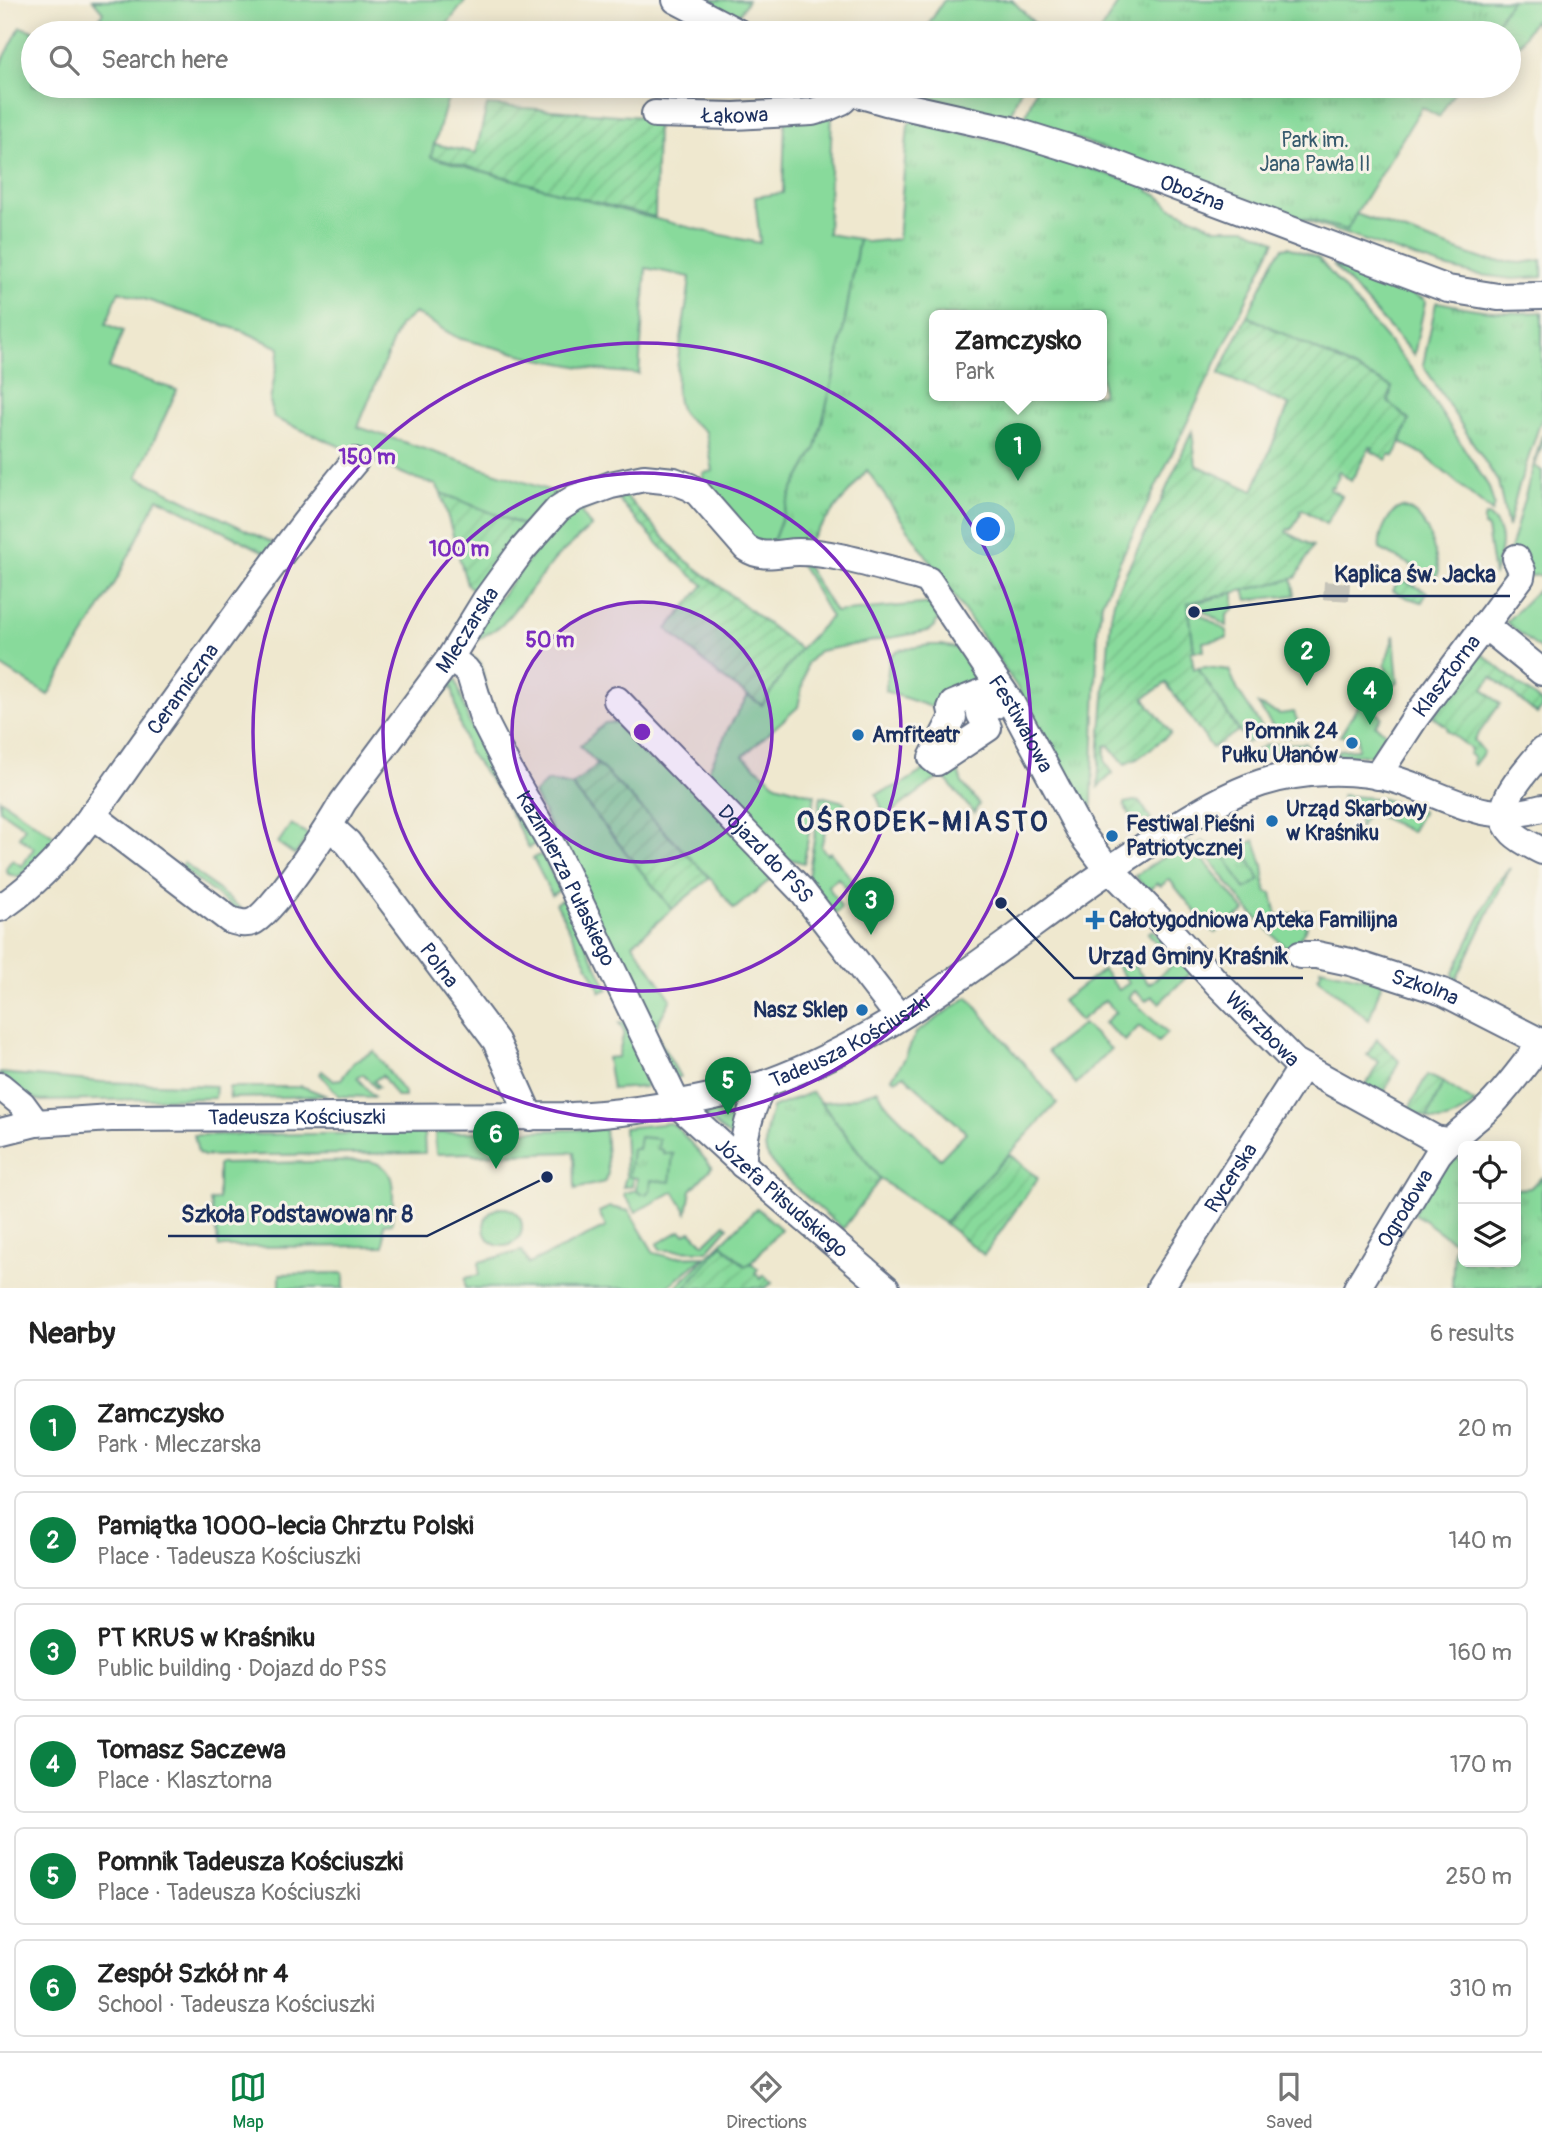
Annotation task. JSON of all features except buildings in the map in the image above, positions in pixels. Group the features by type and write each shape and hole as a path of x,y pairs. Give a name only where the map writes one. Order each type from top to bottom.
{"street":[{"path":"676,0 716,21"},
{"name":"Łąkowa","path":"655,114 734,116 812,112 842,101 843,98"},
{"name":"Oboźna","path":"874,98 1012,130 1079,151 1448,289 1498,297 1542,296"},
{"name":"Ceramiczna","path":"0,908 52,863 92,815 272,566 355,461"},
{"name":"Mleczarska","path":"92,815 230,920 251,923 263,915 329,826 343,802 450,658 485,601 522,550 558,509 575,498 631,480 659,479 690,487 753,553 766,555 800,552 828,556 928,580"},
{"name":"Klasztorna","path":"1377,776 1415,718 1484,625 1518,567"},
{"name":"Festiwalowa","path":"928,580 1012,703 1082,835 1110,869"},
{"path":"1484,625 1542,672"},
{"name":"Kazimierza Pułaskiego","path":"450,658 470,675 484,721 555,850 677,1104"},
{"name":"Dojazd do PSS","path":"617,700 801,890 899,1017"},
{"path":"1542,751 1506,800 1504,814 1515,836 1542,851"},
{"name":"Tadeusza Kościuszki","path":"0,1132 36,1123 82,1119 530,1117 594,1115 677,1104 764,1084 842,1050 899,1017 1110,869 1191,817 1259,784 1305,775 1337,773 1377,776 1417,786 1487,813 1504,814 1542,808"},
{"name":"Polna","path":"329,826 348,843 496,1041 530,1117"},
{"name":"Wierzbowa","path":"1110,869 1295,1062 1435,1139 1448,1141"},
{"name":"Szkolna","path":"1300,955 1317,955 1350,962 1443,992 1542,1042"},
{"name":"Ogrodowa","path":"1357,1288 1448,1141 1487,1109 1542,1042"},
{"name":"Rycerska","path":"1160,1288 1302,1067"},
{"path":"743,1165 744,1134 749,1115 764,1084"},
{"path":"0,1086 22,1104 36,1123"},
{"name":"Józefa Piłsudskiego","path":"677,1104 743,1165 887,1288"}],"green space":[{"path":"93,0 466,0 449,21 98,21 103,12"},
{"path":"704,0 748,0 738,16 747,21"},
{"path":"944,0 1012,0 1032,21 931,21"},
{"path":"1120,0 1511,0 1498,21 1107,21"},
{"path":"1511,0 1542,0 1542,37 1534,20 1521,41 1521,21 1498,21"},
{"path":"20,27 21,98 448,98 431,157 636,214 760,243 755,197 783,193 785,117 832,112 828,234 859,239 839,355 816,448 792,491 770,550 761,550 701,483 703,473 713,471 706,432 684,414 677,394 678,361 690,277 646,268 639,374 598,370 539,359 458,338 415,313 399,326 358,427 560,494 535,530 441,493 436,485 411,477 274,418 270,401 280,348 245,332 119,291 106,324 123,331 109,368 177,390 137,477 275,544 266,553 158,498 116,581 48,695 0,665 0,66"},
{"path":"929,98 1017,98 1007,116"},
{"name":"Park im. Jana Pawła II","path":"1032,98 1451,98 1439,117 1422,107 1347,230 1287,214 1024,120"},
{"path":"487,105 657,118 655,217 431,157 434,144 476,153"},
{"path":"911,121 1018,146 1149,187 1148,191 1159,196 1172,208 1216,228 1246,228 1275,241 1102,603 1098,627 1091,827 1017,687 867,470 803,548 770,550 792,491 816,448 839,355 859,239 867,242 898,239 908,125"},
{"path":"1309,202 1356,214 1485,260 1521,263 1542,260 1542,277 1513,279 1473,274 1441,266 1300,219"},
{"path":"1288,247 1318,258 1416,374 1489,487 1494,505 1492,512 1424,455 1401,442 1409,420 1388,402 1392,387 1247,316 1275,258 1283,248"},
{"path":"1333,265 1424,299 1414,355"},
{"path":"1438,302 1490,311 1542,312 1542,417 1508,527 1498,482 1423,365"},
{"path":"1247,316 1392,387 1388,402 1409,420 1394,456 1390,454 1387,460 1371,451 1373,448 1370,447 1351,481 1339,471 1333,487 1329,489 1342,496 1326,524 1302,509 1300,511 1291,530 1286,532 1313,546 1296,578 1188,603 1194,669 1198,668 1238,731 1212,748 1166,683 1144,698 1171,733 1137,759 1125,764 1108,745 1105,746 1105,762 1113,773 1098,787 1111,616 1116,593 1192,431 1196,465 1253,491 1289,405 1219,374"},
{"path":"1542,435 1535,466 1542,471 1542,575 1531,576 1513,568 1498,593"},
{"path":"620,490 683,558 800,649 762,705 721,677 667,629 704,585 669,555 616,497"},
{"path":"441,493 535,530 484,597 467,585"},
{"path":"598,500 600,503 581,512 591,526 555,559 502,625 462,649 481,663 487,695 461,648 565,513"},
{"path":"1402,507 1418,517 1428,532 1439,570 1434,577 1380,549 1385,525 1392,514"},
{"path":"1487,515 1498,528 1501,543 1494,576 1487,528 1484,527 1484,518"},
{"path":"796,556 801,557 835,612 933,603 939,617 934,627 928,631 819,651 807,663 798,707 743,756 776,784 815,795 804,863 782,857 705,778 729,727 748,696 762,705 800,649 831,617"},
{"path":"1399,578 1427,592 1422,602 1393,591"},
{"path":"1292,579 1295,595 1247,600 1244,590"},
{"path":"1539,589 1542,592 1542,651 1506,622"},
{"path":"1234,592 1234,608 1227,615 1227,626 1202,610 1198,613 1227,631 1227,638 1203,642 1204,651 1194,651 1188,603"},
{"path":"1394,635 1398,683 1391,686 1385,665"},
{"path":"930,645 961,649 987,690 943,711 885,691 890,656 898,650"},
{"path":"1481,653 1542,703 1542,708 1537,714 1492,677 1483,689 1500,704 1474,740 1484,752 1474,765 1474,758 1469,754 1471,749 1433,716"},
{"path":"1198,668 1229,670 1238,691 1265,732 1247,743"},
{"path":"456,680 469,722 504,789 499,792 469,752 452,686 435,705 434,703"},
{"path":"1360,703 1369,706 1382,717 1375,725 1389,735 1375,755 1335,755 1339,750 1358,749 1358,736 1340,736"},
{"path":"1258,705 1280,714 1294,712 1303,736 1280,737"},
{"path":"627,722 776,875 734,909 710,878 580,746 605,723"},
{"path":"1306,743 1312,756 1254,752 1266,745"},
{"path":"952,752 962,783 979,804 974,813 942,775 886,816 876,794 902,784"},
{"path":"598,764 710,878 672,909 572,786"},
{"path":"547,781 572,786 672,909 633,944 671,999 654,1030 680,1077 674,1079 534,794"},
{"path":"507,793 536,843 529,848 501,795"},
{"path":"1342,795 1383,799 1422,813 1411,832 1369,811 1359,829 1360,804 1343,803"},
{"path":"821,796 844,802 845,809 828,820 821,847 827,854 830,852 854,882 846,888 838,878 828,886 841,907 835,914 807,883"},
{"path":"0,799 57,838 76,816 57,848 18,877 8,874 6,868 12,860 22,866 34,848 19,837 25,827 0,810"},
{"path":"1140,802 1151,819 1139,827 1124,806 1124,803"},
{"path":"291,824 309,835 295,855 278,843"},
{"path":"1255,840 1263,865 1266,892 1272,893 1277,916 1308,911 1301,922 1307,927 1300,937 1327,949 1323,951 1301,941 1284,946 1248,909 1198,844 1202,841 1225,855"},
{"path":"1188,841 1245,911 1215,933 1169,879 1161,886 1157,883 1148,892 1135,876"},
{"path":"1242,846 1260,880 1245,889 1224,855"},
{"path":"543,856 560,890 552,895 533,858"},
{"path":"183,862 249,912 236,910 181,868"},
{"path":"1510,868 1454,984 1453,973 1496,884"},
{"path":"564,898 608,989 601,992 556,903"},
{"path":"1153,930 1192,972 1159,1003 1152,996 1146,1001 1135,991 1129,997 1167,1033 1158,1042 1139,1026 1125,1041 1104,1023 1116,1012 1105,1000 1080,1021 1062,1001 1103,970 1119,990 1129,983 1115,964 1126,956 1149,984 1174,964 1148,933"},
{"path":"1320,968 1382,982 1369,1020 1318,977"},
{"path":"968,997 1057,1103 944,1223 880,1179 821,1102 846,1100 878,1090 885,1103 940,1159 966,1132 904,1075 895,1080 892,1078 916,1033"},
{"path":"624,1022 642,1062 647,1084 645,1087 612,1089 607,1058 618,1057 624,1032 619,1023"},
{"path":"1083,1024 1111,1049 1076,1084 1048,1051"},
{"path":"1377,1039 1399,1061 1383,1095 1366,1085 1379,1062 1367,1055"},
{"path":"374,1051 405,1097 397,1097 382,1075 374,1081 379,1087 376,1088 363,1074 357,1078 374,1097 339,1096 320,1074 322,1071 333,1080 341,1079 355,1061"},
{"path":"0,1073 102,1082 216,1086 215,1098 41,1101 32,1098"},
{"path":"1427,1075 1443,1082 1427,1118 1408,1110"},
{"path":"1443,1082 1475,1103 1446,1120 1427,1118"},
{"path":"229,1087 301,1087 327,1096 230,1098"},
{"path":"812,1092 880,1179 843,1229 788,1181 766,1152 766,1136 772,1108"},
{"path":"732,1105 740,1110 732,1136 729,1136 705,1116 709,1110"},
{"path":"670,1123 676,1126 712,1167 691,1190 687,1213 674,1191 636,1212 624,1193 636,1190 638,1192 673,1154 633,1149 630,1177 633,1177 632,1186 623,1187 626,1176 624,1128"},
{"path":"605,1129 608,1173 605,1182 575,1189 574,1152 436,1154 435,1133"},
{"path":"424,1133 425,1153 204,1156 198,1153 194,1135"},
{"path":"640,1137 659,1139 658,1149 663,1150 663,1153 673,1154 670,1182 651,1180 650,1190 646,1194 636,1190 637,1178 629,1177 632,1149 638,1149"},
{"path":"1009,1154 1038,1178 984,1255 944,1223"},
{"path":"1454,1156 1458,1159 1458,1267 1521,1267 1521,1189 1530,1188 1542,1177 1542,1288 1452,1288 1454,1242 1414,1213 1440,1167 1445,1169"},
{"path":"368,1161 386,1169 392,1184 392,1223 384,1224 384,1246 219,1247 210,1201 218,1199 220,1164"},
{"path":"610,1207 629,1211 654,1253 670,1257 705,1256 666,1288 465,1288 465,1278 479,1275 479,1262 522,1251 529,1264 606,1227 599,1212"},
{"path":"503,1208 516,1214 522,1227 516,1240 503,1246 490,1240 484,1227 490,1214"},
{"path":"757,1208 781,1229 751,1263 746,1267 722,1244 689,1285 675,1288"},
{"path":"725,1224 728,1227 707,1251 661,1250 657,1244 680,1231 684,1234 691,1231 704,1244"},
{"path":"722,1244 745,1266 751,1263 758,1269 755,1273 761,1279 764,1275 772,1283 765,1288 685,1288"},
{"path":"344,1273 344,1288 280,1288 280,1274"}],"tunnel":[{"path":"1336,600 1337,582"}],"place":[{"name":"Zamczysko","path":"1018,481"},
{"name":"Kaplica św. Jacka","path":"1194,612"},
{"name":"Pamiątka 1000-lecia Chrztu Polski","path":"1307,686"},
{"name":"Tomasz Saczewa","path":"1370,725"},
{"name":"Amfiteatr","path":"858,735"},
{"name":"Pomnik 24 Pułku Ułanów","path":"1352,743"},
{"name":"Urząd Skarbowy w Kraśniku","path":"1272,821"},
{"name":"Festiwal Pieśni Patriotycznej","path":"1112,836"},
{"name":"Urząd Gminy Kraśnik","path":"1001,903"},
{"name":"Całotygodniowa Apteka Familijna","path":"1095,920"},
{"name":"PT KRUS w Kraśniku","path":"871,935"},
{"name":"Nasz Sklep","path":"862,1010"},
{"name":"Pomnik Tadeusza Kościuszki","path":"728,1115"},
{"name":"Zespół Szkół nr 4","path":"496,1169"},
{"name":"Szkoła Podstawowa nr 8","path":"547,1177"}],"district":[{"name":"OŚRODEK-MIASTO","path":"923,822"}]}
